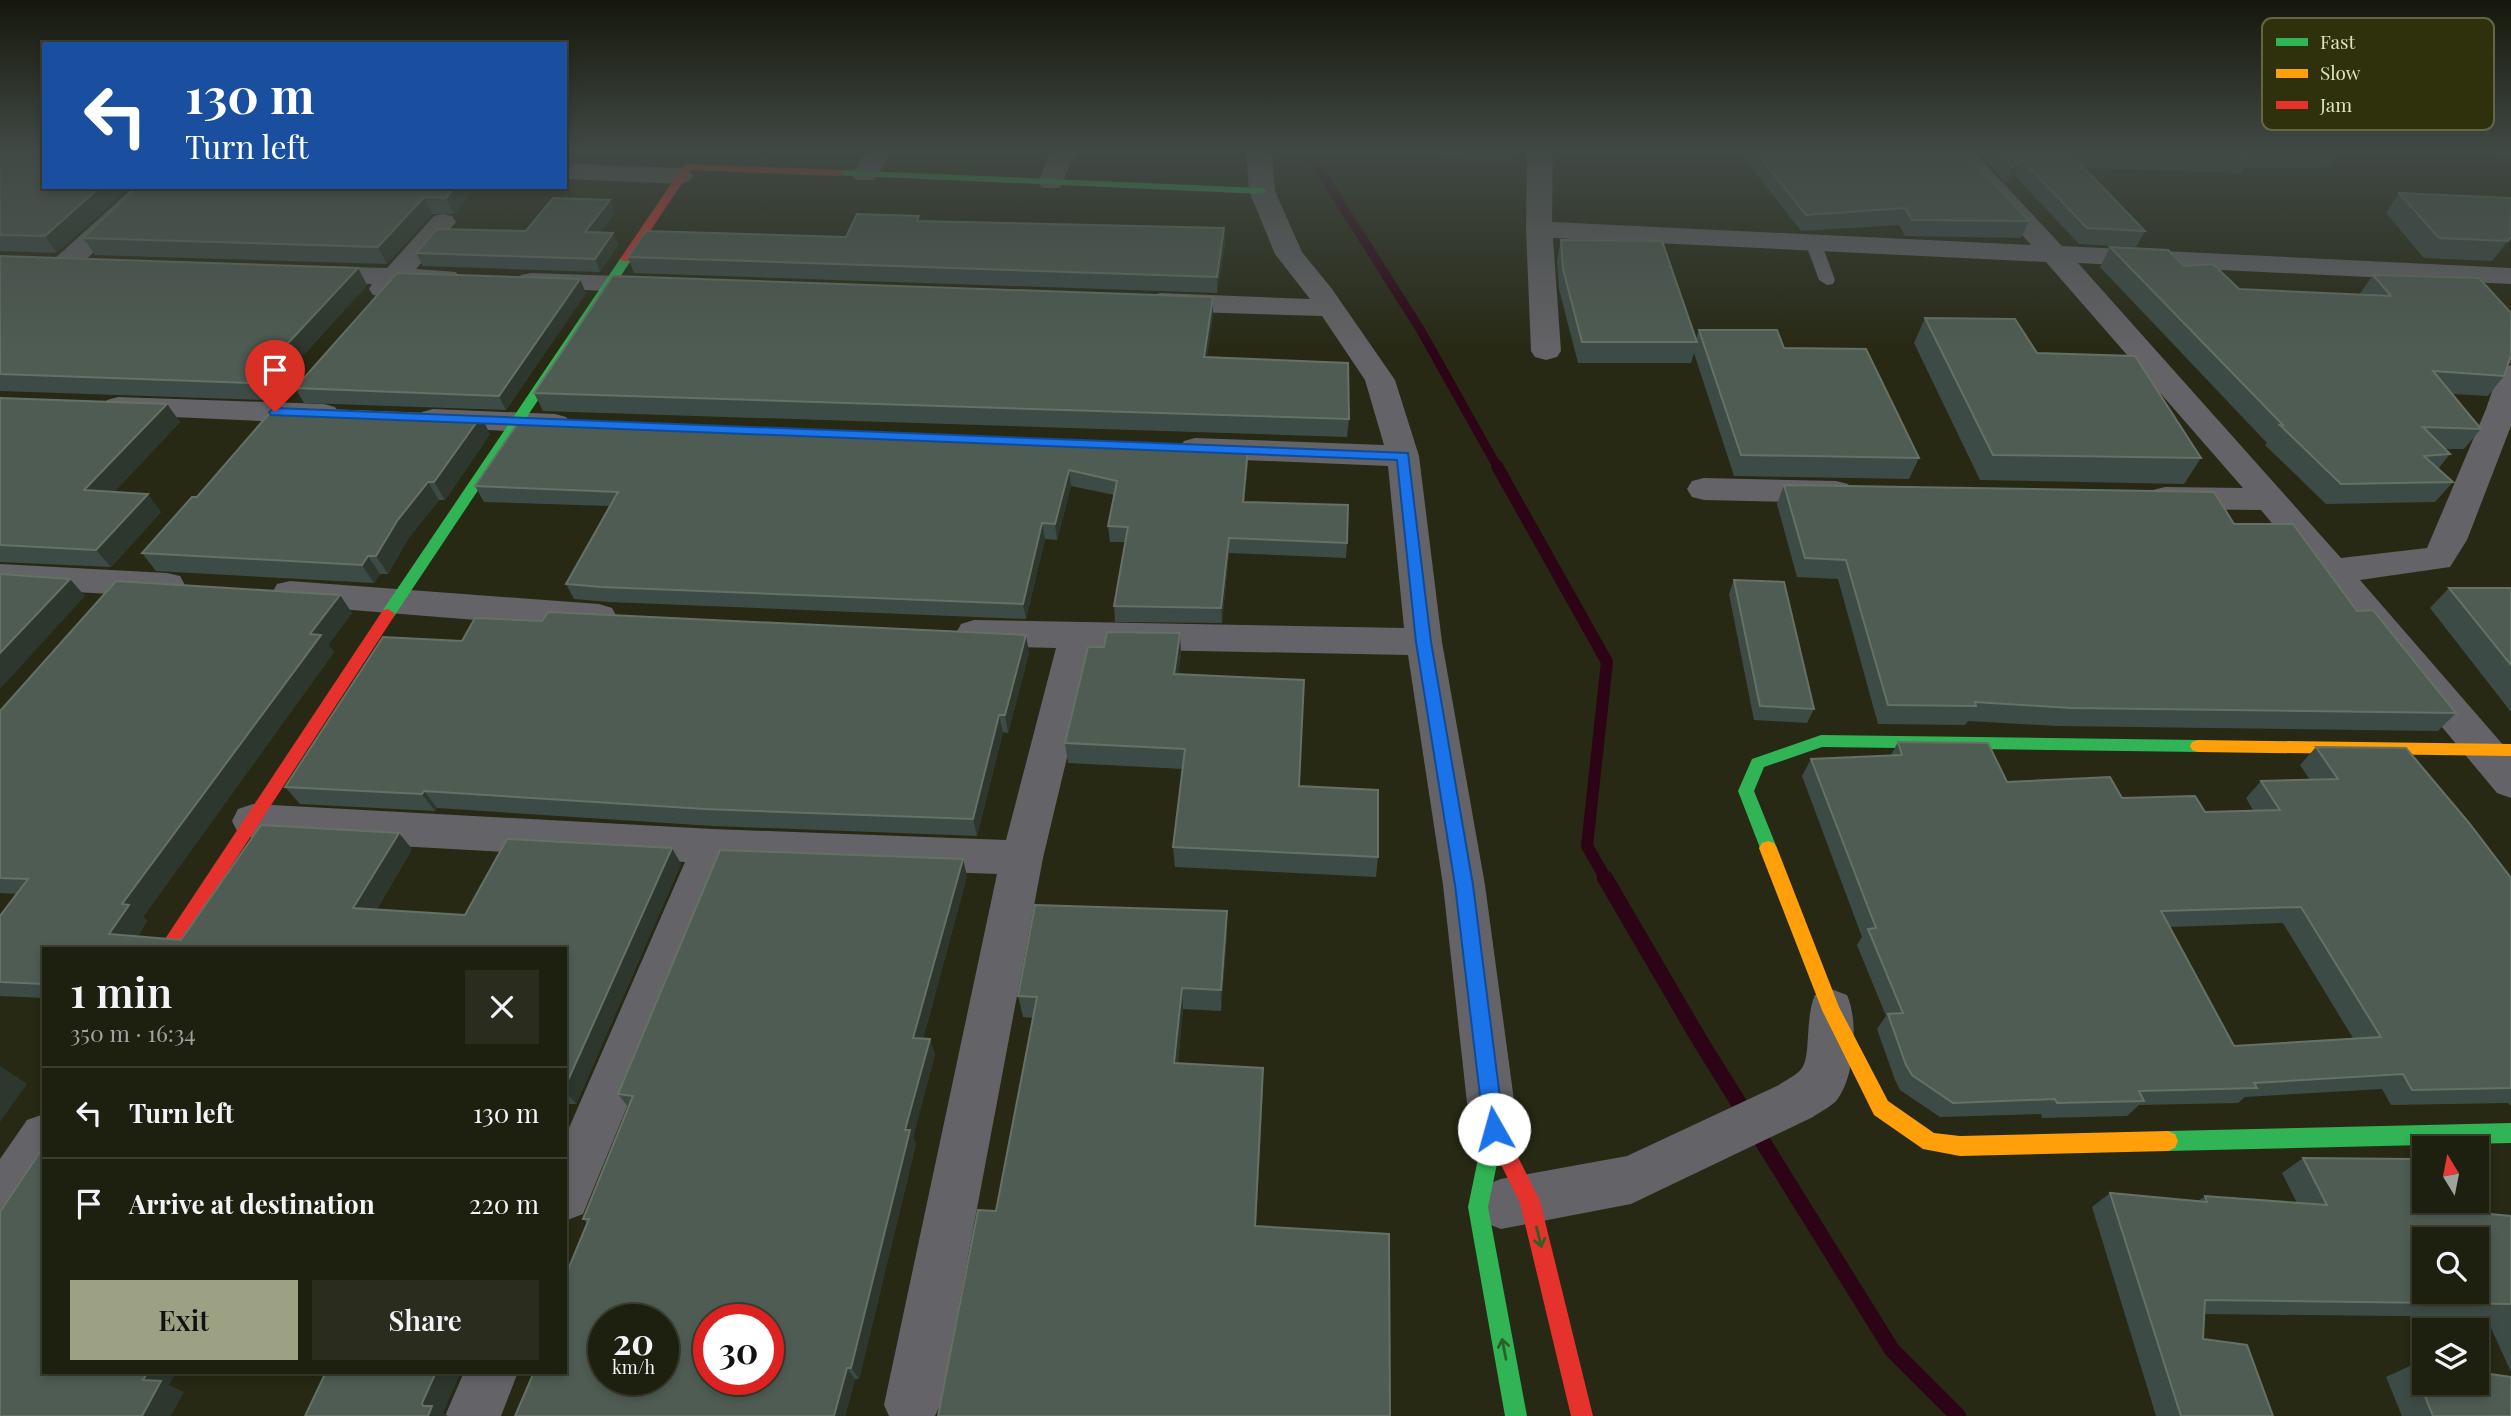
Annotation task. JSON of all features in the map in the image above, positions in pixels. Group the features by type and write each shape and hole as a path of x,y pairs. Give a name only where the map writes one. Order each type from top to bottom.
{"street":[{"path":"104,267 50,265 110,218"},
{"path":"170,947 397,600 653,218"},
{"path":"1274,218 1289,254 1380,380 1403,456 1424,642 1464,885 1494,1129 1478,1207 1516,1416"},
{"path":"1539,218 1546,351"},
{"path":"2023,218 2268,499 2498,750 2511,782"},
{"path":"367,308 443,222"},
{"path":"1539,229 2511,276"},
{"path":"284,273 678,286"},
{"path":"1135,301 1329,307"},
{"path":"2333,571 2438,559 2450,540 2507,410 2511,374"},
{"path":"248,442 303,381"},
{"path":"83,406 356,416"},
{"path":"409,418 585,425"},
{"path":"1166,447 1403,456"},
{"path":"1704,489 1869,492"},
{"path":"2130,497 2268,499"},
{"path":"92,614 147,552"},
{"path":"0,576 203,588"},
{"path":"258,591 636,619"},
{"path":"939,632 1077,638 1424,642"},
{"path":"912,1405 1022,858 1077,638"},
{"path":"2498,750 1821,741 1758,762 1746,791 1830,1010 1881,1108 1930,1142 1960,1146 2511,1133"},
{"path":"253,821 713,846 1022,858"},
{"path":"567,1187 582,1118 713,846"},
{"path":"1478,1207 1530,1201 1631,1180 1796,1101 1819,1086 1829,1061 1830,1010"},
{"path":"1494,1129 1530,1201 1582,1416"},
{"path":"0,1203 42,1140"},
{"path":"473,1416 490,1374"}],"lane":[{"path":"1813,242 1827,280"}],"building":[{"path":"0,218 65,218 45,236 0,235"},
{"path":"104,218 405,218 378,247 83,238"},
{"path":"537,218 596,218 585,232 613,233 595,259 416,253 437,229 526,231"},
{"path":"855,218 1224,228 1217,277 628,257 646,231 846,237"},
{"path":"1911,218 2026,218 2029,221"},
{"path":"2078,218 2133,218 2145,231 2087,228"},
{"path":"2421,218 2511,218 2511,236 2508,241 2439,238"},
{"path":"1561,240 1662,241 1697,342 1582,342 1563,269"},
{"path":"2110,247 2168,250 2184,266 2213,264 2239,289 2391,296 2373,275 2479,278 2511,313 2511,355 2504,376 2433,371 2481,429 2423,427 2450,454 2424,456 2453,482 2341,484 2280,425 2283,425"},
{"path":"0,256 358,268 251,383 0,374"},
{"path":"397,273 580,279 499,396 295,388"},
{"path":"613,276 1213,297 1204,357 1348,363 1349,419 534,393"},
{"path":"1925,318 2015,319 2037,353 2135,356 2201,458 1993,455"},
{"path":"1699,330 1777,330 1784,348 1866,349 1919,458 1741,455"},
{"path":"0,398 167,404 84,490 148,494 96,550 0,545"},
{"path":"274,408 481,416 434,482 428,482 397,521 376,556 368,556 362,565 142,553 192,497 197,497"},
{"path":"520,420 1248,448 1243,502 1348,505 1347,543 1229,538 1221,608 1114,606 1128,527 1108,526 1117,481 1069,470 1055,524 1042,523 1023,604 566,584 618,492 475,486"},
{"path":"1784,485 2214,492 2234,524 2293,524 2357,611 2373,610 2456,713 2071,708 1975,702 1976,706 1888,705 1846,560 1805,558"},
{"path":"0,574 70,579 0,653"},
{"path":"1734,580 1784,582 1814,709 1760,706"},
{"path":"116,581 340,595 310,634 321,635 122,904 129,905 109,934 181,940 261,825 399,833 353,908 465,915 507,839 672,848 567,1083 567,947 42,947 42,984 0,982 0,916 28,879 0,878 0,711"},
{"path":"2449,588 2511,588 2511,665"},
{"path":"548,612 1026,635 1005,715 999,715 973,819 705,809 424,791 422,794 285,787 383,637 462,641 475,618 542,621"},
{"path":"1107,632 1180,633 1174,674 1304,680 1299,786 1378,790 1378,857 1173,847 1185,749 1065,743 1088,647 1104,647"},
{"path":"1898,742 1988,743 2007,782 2110,777 2122,798 2195,796 2205,812 2280,810 2261,781 2338,779 2316,747 2406,748 2511,878 2511,1088 2412,1090 2403,1074 2254,1083 2257,1088 2139,1091 2144,1101 2057,1103 2055,1099 1953,1103 1912,1075 1906,1065 1888,1014 1903,1013 1868,929 1876,928 1811,759 1902,755","holes":["2301,907 2381,1037 2234,1046 2161,911"]},
{"path":"720,850 963,859 913,1038 930,1039 905,1130 910,1130 851,1368 847,1368 834,1416 515,1416 533,1374 567,1374 567,1272 589,1219 583,1219 633,1096 618,1094"},
{"path":"1035,905 1227,911 1221,990 1182,988 1174,1063 1263,1068 1255,1226 1389,1234 1390,1416 938,1416 978,1210 996,1211 1037,997 1018,996"},
{"path":"42,1149 42,1374 147,1374 143,1380 161,1381 142,1416 0,1416 0,1212"},
{"path":"2303,1158 2411,1159 2412,1213 2511,1216 2511,1304 2489,1304 2489,1227 2412,1227 2412,1303 2205,1300 2203,1339 2247,1345 2273,1416 2181,1416 2110,1193 2207,1202 2205,1196 2327,1205"},
{"path":"325,1374 435,1374 422,1403 423,1406 432,1406 428,1416 305,1416"},
{"path":"2489,1374 2511,1377 2511,1416 2433,1416 2424,1395 2489,1395"}],"waterway":[{"path":"1350,218 1420,329 1498,468"},
{"path":"1497,466 1607,662 1587,846 1606,879"},
{"path":"1605,878 1699,1039 1892,1350 1958,1416"}],"traffic: fast":[{"path":"388,614 626,259"},
{"path":"1768,848 1746,791 1758,763 1821,741 2198,746"},
{"path":"1494,1130 1478,1207 1516,1416"},
{"path":"2168,1141 2511,1133"}],"traffic: slow":[{"path":"2198,746 2511,750"},
{"path":"1768,848 1831,1010 1881,1108 1930,1142 1960,1146 2168,1141"}],"traffic: jam":[{"path":"626,259 654,218"},
{"path":"169,947 388,614"},
{"path":"1494,1130 1530,1201 1582,1416"}],"route":[{"path":"275,412 1403,456 1424,642 1464,885 1494,1129"}]}
